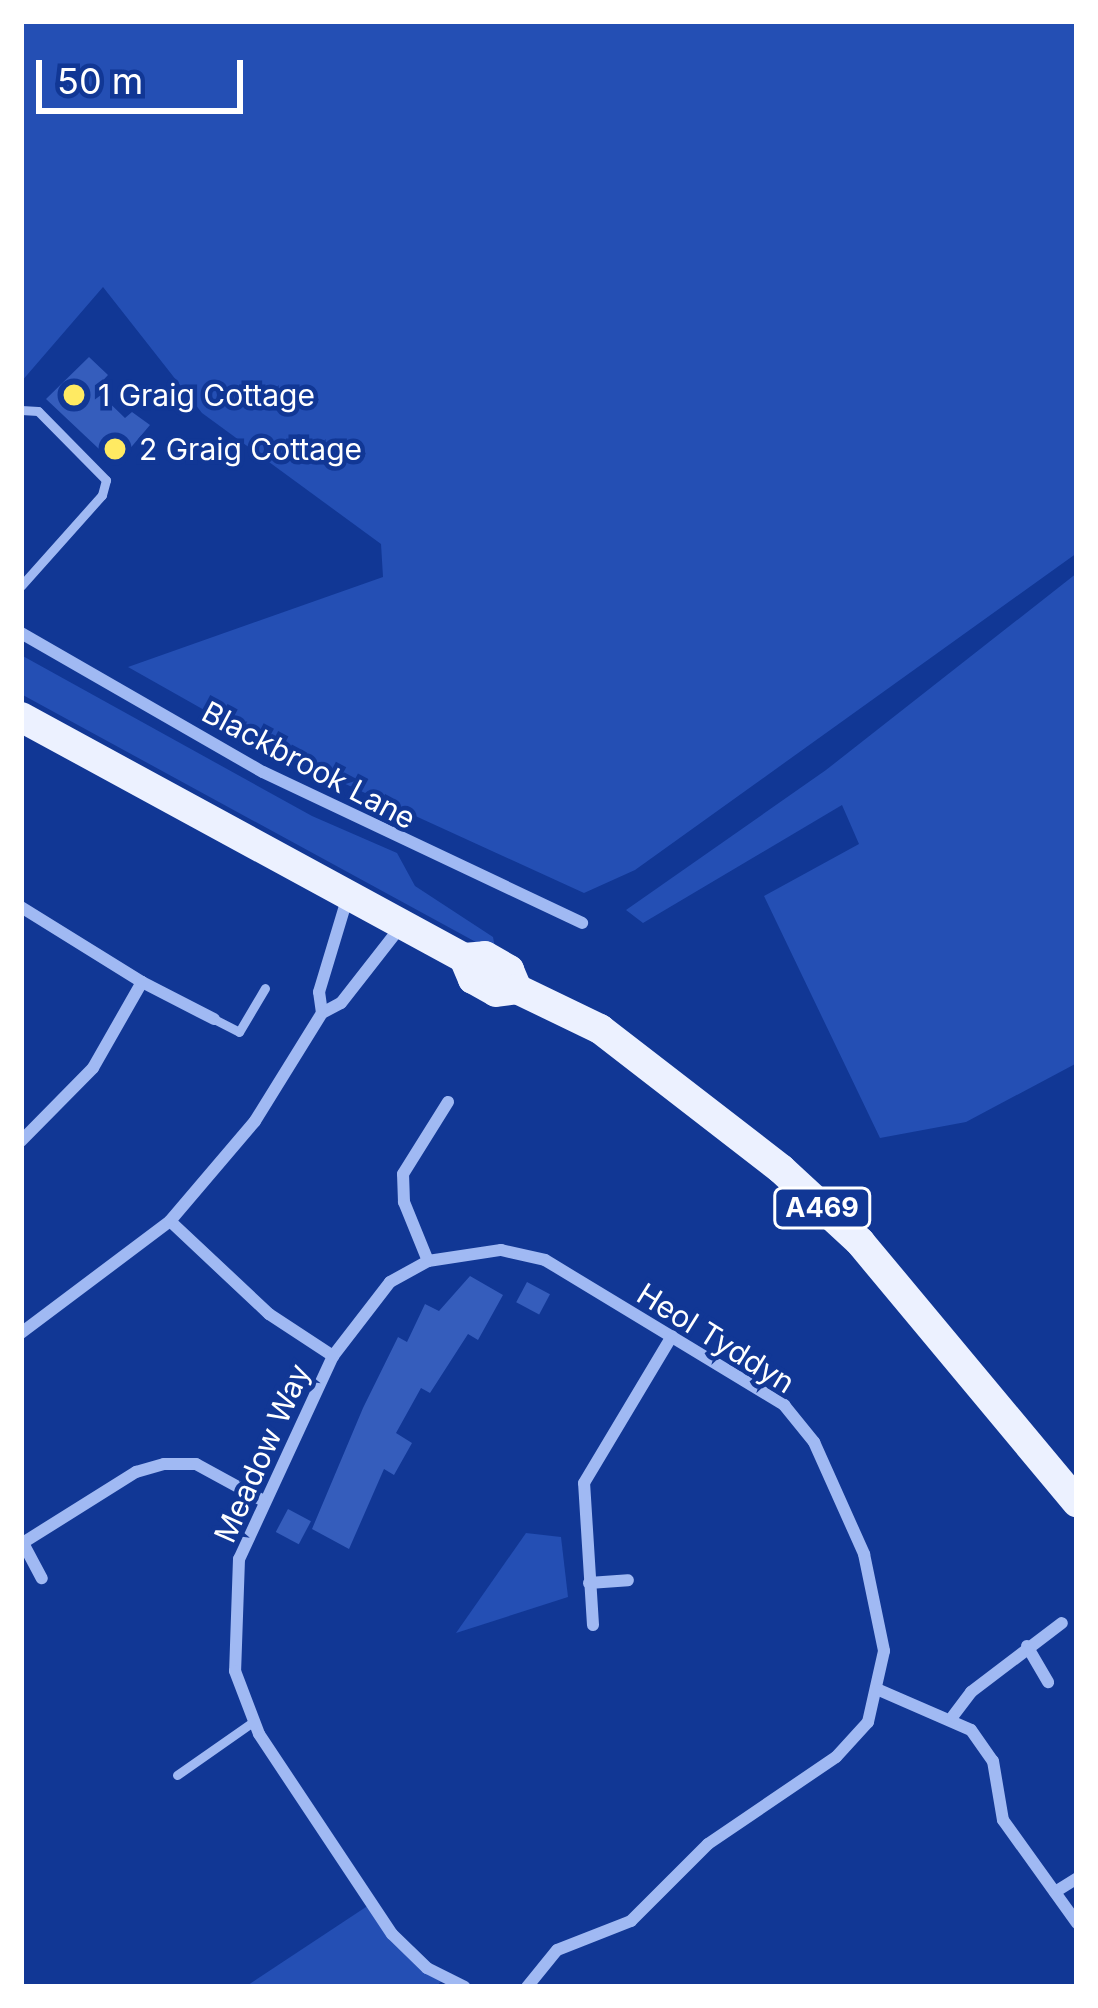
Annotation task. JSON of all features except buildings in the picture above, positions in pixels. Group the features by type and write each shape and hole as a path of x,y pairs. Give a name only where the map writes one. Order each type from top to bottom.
{"main road":[{"name":"A469","path":"21,717 464,958 485,956 509,970 517,989 600,1029 703,1102 860,1242 1077,1502"}],"street":[{"name":"Blackbrook Lane","path":"21,633 263,772 583,923"},
{"path":"322,1013 319,992 348,896"},
{"path":"21,908 142,982 214,1019"},
{"path":"21,1334 170,1221 256,1121 322,1013 341,1003 402,925"},
{"path":"21,1141 93,1068 142,982"},
{"path":"428,1261 404,1202 403,1174 448,1102"},
{"name":"Meadow Way","path":"170,1221 269,1315 333,1356 262,1500 239,1559 232,1610 235,1671 254,1720 392,1934 427,1968 465,1987"},
{"name":"Heol Tyddyn","path":"333,1356 390,1282 428,1261 501,1250 545,1259 784,1405 814,1442 864,1554 884,1651 879,1690 868,1722 836,1757 708,1844 631,1921 557,1949 527,1987"},
{"path":"593,1625 584,1483 671,1336"},
{"path":"42,1578 22,1543 136,1472 164,1464 196,1464 262,1500"},
{"path":"589,1583 628,1580"},
{"path":"953,1717 1027,1646 1062,1623"},
{"path":"1027,1646 1048,1682"},
{"path":"879,1690 953,1717 992,1761 1003,1820 1077,1923"},
{"path":"1055,1892 1077,1878"}],"lane":[{"path":"21,410 38,411 106,480 102,495 21,586"},
{"path":"214,1019 239,1032 265,988"},
{"path":"177,1775 254,1720"}],"shaded area":[{"path":"21,21 1077,21 1077,553 635,870 584,893 293,760 128,667 383,577 381,544 202,413 103,287 21,382"},
{"path":"1077,573 1077,1063 966,1122 880,1138 764,896 859,844 842,805 643,923 626,910 826,770"},
{"path":"21,655 312,816 397,853 415,886 493,937 496,953 21,694"},
{"path":"526,1533 561,1537 568,1597 456,1633"},
{"path":"372,1903 392,1934 445,1977 436,1987 245,1987"}],"place":[{"name":"1 Graig Cottage","path":"74,395"},
{"name":"2 Graig Cottage","path":"115,449"}]}
